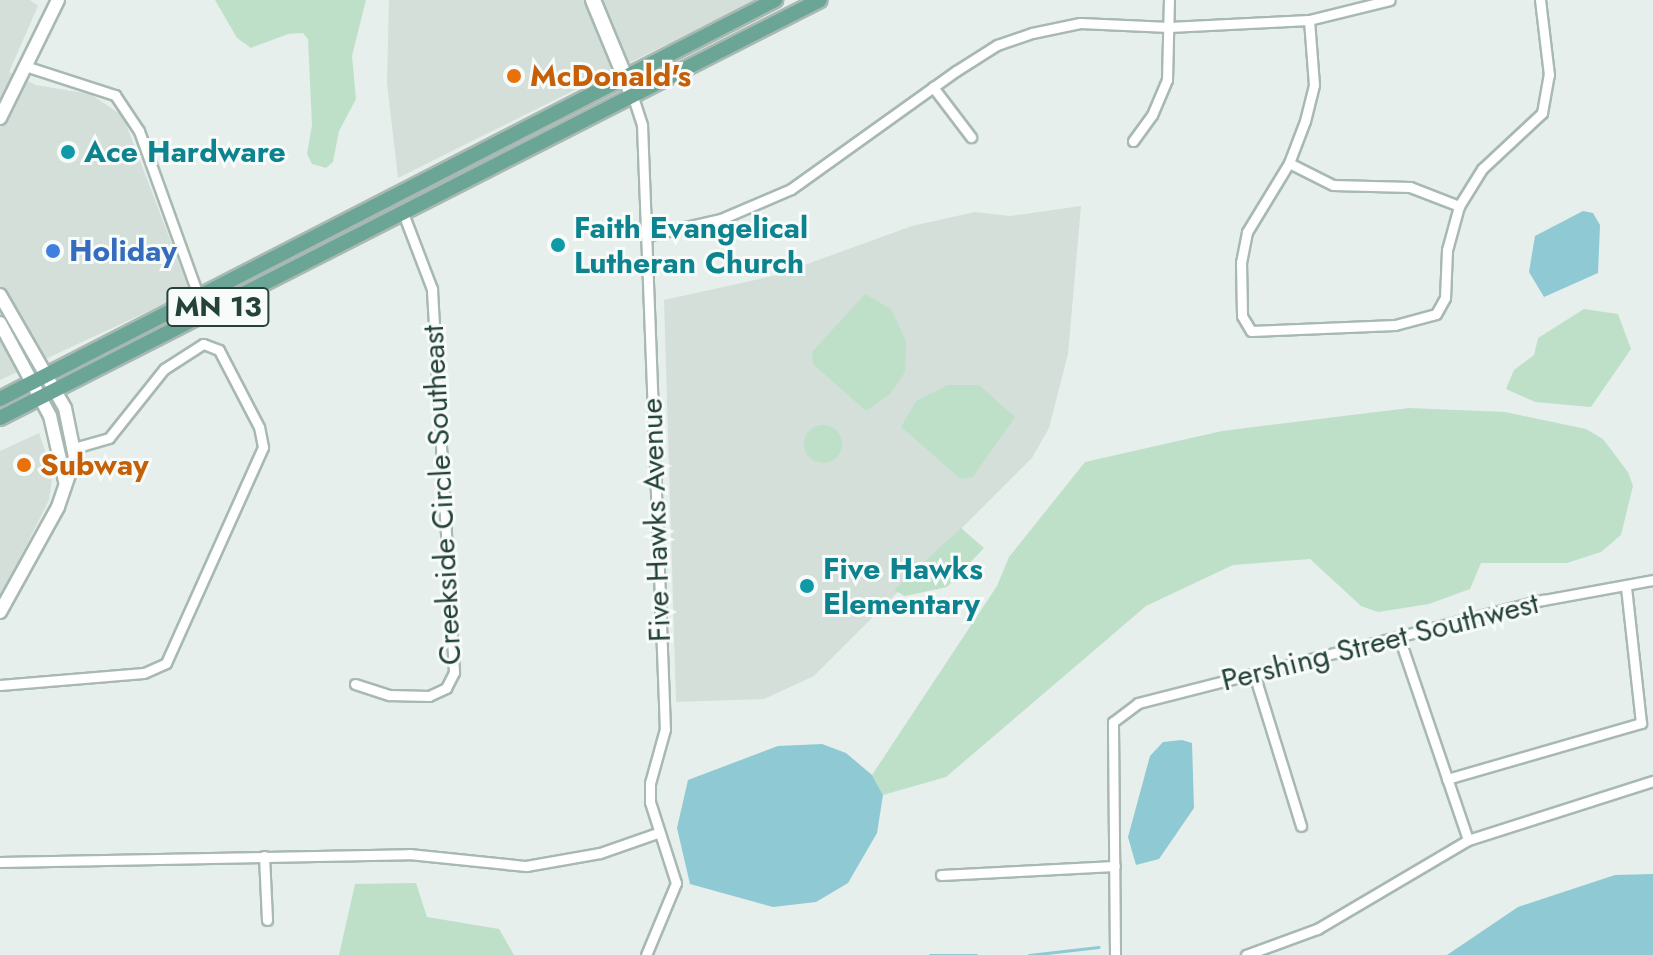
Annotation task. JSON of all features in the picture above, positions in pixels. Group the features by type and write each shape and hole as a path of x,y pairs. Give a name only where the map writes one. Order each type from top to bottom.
{"main road":[{"name":"Five Hawks Avenue","path":"593,0 632,94"},
{"name":"MN 13","path":"0,399 775,0"},
{"name":"MN 13","path":"0,418 820,0"}],"street":[{"path":"0,118 58,0"},
{"path":"1133,141 1152,115 1167,80 1169,0"},
{"path":"646,236 721,219 791,189 997,45 1032,33 1080,23 1169,27 1309,20 1390,0"},
{"path":"1309,20 1314,85 1289,163 1247,232 1239,282 1242,316 1251,331 1395,325 1436,314 1445,298 1447,250 1459,206 1482,169 1542,113 1549,75 1540,0"},
{"path":"25,66 115,95 139,131 199,298"},
{"path":"933,87 971,137"},
{"name":"Five Hawks Avenue","path":"632,94 642,125 665,729 650,783 657,833 676,883 646,955"},
{"path":"1289,163 1333,185 1410,187 1459,206"},
{"name":"Creekside Circle Southeast","path":"355,684 389,695 429,696 446,688 454,672 432,289 403,213"},
{"path":"0,295 48,394 70,419 75,448 73,470 65,481 58,507 0,612"},
{"path":"0,323 40,379"},
{"path":"0,685 144,673 166,663 263,447 259,427 219,350 203,344 164,369 109,438 75,448"},
{"path":"48,394 65,481"},
{"name":"Pershing Street Southwest","path":"1115,866 1113,722 1138,703 1543,600 1626,588 1653,580"},
{"path":"1447,779 1641,723 1626,588"},
{"path":"1399,637 1468,840"},
{"path":"1254,674 1301,826"},
{"path":"1246,955 1317,929 1468,840 1653,781"},
{"path":"0,862 452,854 526,866 589,856 657,833"},
{"path":"264,856 267,920"},
{"path":"941,875 1115,866 1115,955"}],"shaded area":[{"path":"0,0 30,0 38,6 9,72 36,85 90,94 123,116 190,292 0,380"},
{"path":"389,0 756,0 398,178 387,83"},
{"path":"1081,206 1068,354 1049,428 1032,458 814,676 764,699 676,702 664,300 777,275 912,226 975,212 1010,216"},
{"path":"39,433 53,473 49,500 0,598 0,451"}],"green space":[{"path":"215,0 366,0 352,56 356,99 339,131 333,162 326,168 312,164 307,154 312,125 308,39 303,33 288,34 251,48 237,38"},
{"path":"865,294 891,309 906,341 905,372 890,394 866,411 813,364 812,352"},
{"path":"1584,309 1618,314 1631,349 1591,407 1535,402 1506,389 1514,370 1534,355 1538,338"},
{"path":"947,385 979,385 1015,417 973,477 961,479 901,427 916,401"},
{"path":"1409,408 1505,412 1586,429 1603,439 1628,472 1633,486 1621,535 1601,552 1567,563 1481,563 1470,589 1429,604 1378,612 1361,606 1310,559 1233,565 1146,606 946,777 883,795 872,775 997,586 1009,557 1085,462 1222,431"},
{"path":"823,425 836,431 842,444 836,457 823,463 810,457 804,444 810,431"},
{"path":"961,528 984,548 947,587 905,596 894,590"},
{"path":"416,883 427,917 499,929 514,955 339,955 355,884"}],"water":[{"path":"1583,211 1593,213 1600,225 1598,273 1544,297 1529,272 1535,236"},
{"path":"1182,740 1192,743 1194,808 1159,859 1136,865 1128,837 1150,756 1163,742"},
{"path":"822,744 846,753 872,775 883,795 877,833 848,883 816,902 773,907 690,884 677,828 688,780 778,746"},
{"path":"1653,874 1653,955 1447,955 1518,907 1615,875"}],"waterway":[{"path":"1029,955 1099,947"},
{"path":"930,955 976,955"}],"place":[{"name":"McDonald's","path":"514,76"},
{"name":"Ace Hardware","path":"68,152"},
{"name":"Faith Evangelical Lutheran Church","path":"558,245"},
{"name":"Holiday","path":"53,251"},
{"name":"Subway","path":"24,465"},
{"name":"Five Hawks Elementary","path":"807,586"}]}
